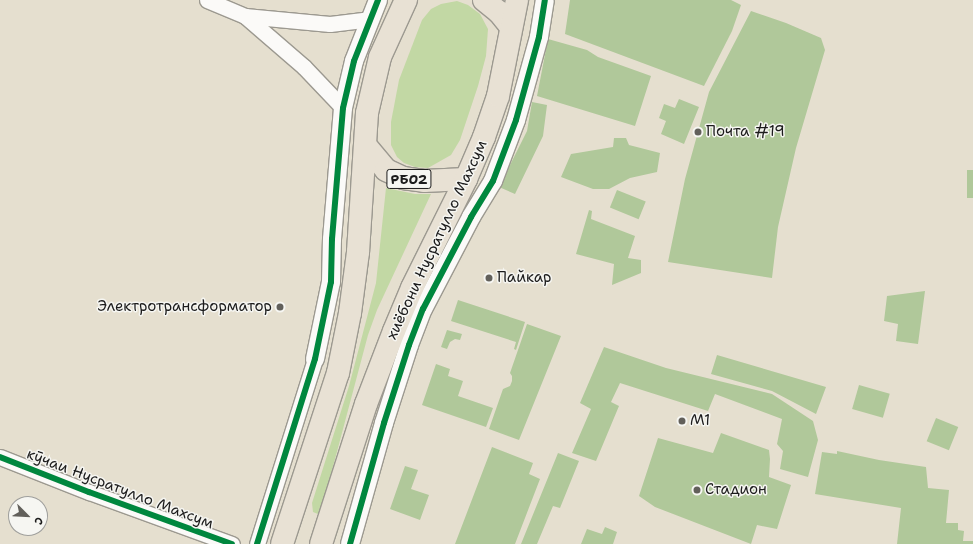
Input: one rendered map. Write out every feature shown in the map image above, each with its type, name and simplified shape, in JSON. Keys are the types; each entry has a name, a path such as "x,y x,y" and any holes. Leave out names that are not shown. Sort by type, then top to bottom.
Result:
{"highway":[{"name":"РБ02","path":"282,544 338,373 350,313 358,252 367,113 380,57 406,0"},
{"path":"484,0 500,12 511,27"},
{"name":"хиёбони Нусратулло Махсум","path":"321,544 366,404 394,331 412,288 466,179 484,137 498,96 516,0"},
{"name":"РБ02","path":"366,146 386,170 403,178 424,182 466,179"}],"street":[{"path":"207,0 244,16 304,67 343,108"},
{"path":"257,544 315,359 331,282 332,239 343,108 354,61 369,19 378,0"},
{"path":"350,544 384,423 412,338 438,277 470,217 494,181 516,120 539,37 545,0"},
{"path":"244,16 330,24 369,19"},
{"name":"кӯчаи Нусратулло Махсум","path":"0,457 89,492 232,544"}],"green space":[{"path":"570,0 731,0 741,5 732,31 704,86 565,34"},
{"path":"457,1 468,5 480,14 488,29 486,56 478,86 460,140 451,155 428,168 415,167 404,163 397,157 391,145 391,122 399,80 422,20 431,9 441,4"},
{"path":"751,11 786,23 821,38 825,50 796,148 778,227 772,278 668,262 685,179 709,92"},
{"path":"548,39 587,50 598,57 651,76 635,126 537,96"},
{"path":"679,99 699,107 684,144 661,134 666,121 659,118 664,104 675,108"},
{"path":"532,102 547,105 543,136 515,194 499,187 527,131"},
{"path":"614,138 626,138 629,145 660,153 657,172 630,178 609,189 593,189 561,177 571,154 613,147"},
{"path":"967,170 973,170 973,198 967,198"},
{"path":"386,188 415,194 431,194 377,310 368,335 322,508 318,514 313,512 312,503 349,386 376,283"},
{"path":"617,190 646,202 639,219 610,208"},
{"path":"589,210 592,211 591,219 635,236 628,258 641,260 641,273 612,285 614,264 576,254"},
{"path":"925,291 918,344 896,341 898,324 884,321 887,296"},
{"path":"458,300 525,322 516,350 514,349 516,342 451,321"},
{"path":"527,324 561,336 519,440 489,429 503,389 510,386 512,381 512,376 510,373"},
{"path":"447,330 462,334 460,340 455,339 450,342 447,349 441,347"},
{"path":"604,347 666,368 772,394 813,421 818,440 808,477 780,469 783,451 777,444 782,419 715,394 708,411 620,383 611,402 619,406 596,461 572,453 591,409 580,403"},
{"path":"717,355 826,387 816,414 772,391 711,374"},
{"path":"436,364 450,369 448,376 463,381 458,396 493,408 486,427 422,405"},
{"path":"859,385 890,394 883,418 852,409"},
{"path":"936,418 958,427 949,450 927,441"},
{"path":"721,433 769,450 769,477 791,485 777,529 757,525 751,544 655,507 639,496 658,438 713,453"},
{"path":"492,447 533,463 529,474 540,479 515,544 455,544"},
{"path":"837,451 879,460 926,467 928,488 949,490 946,523 958,523 958,530 964,531 963,541 973,541 973,544 897,544 901,508 815,494 822,452 837,454"},
{"path":"558,453 579,461 560,508 553,506 537,544 521,544"},
{"path":"405,466 418,470 411,489 429,495 420,520 390,509"},
{"path":"605,527 617,532 613,544 581,544 587,529 602,534"}],"cycle path":[{"path":"257,544 315,359 331,282 332,239 343,108 354,61 378,0"},
{"path":"350,544 384,423 409,345 423,309 471,217 493,181 516,120 539,37 545,0"},
{"path":"0,457 89,492 232,544"}],"place":[{"name":"Почта #19","path":"698,132"},
{"name":"Пайкар","path":"489,278"},
{"name":"Электротрансформатор","path":"280,307"},
{"name":"М1","path":"682,421"},
{"name":"Стадион","path":"697,490"}]}
